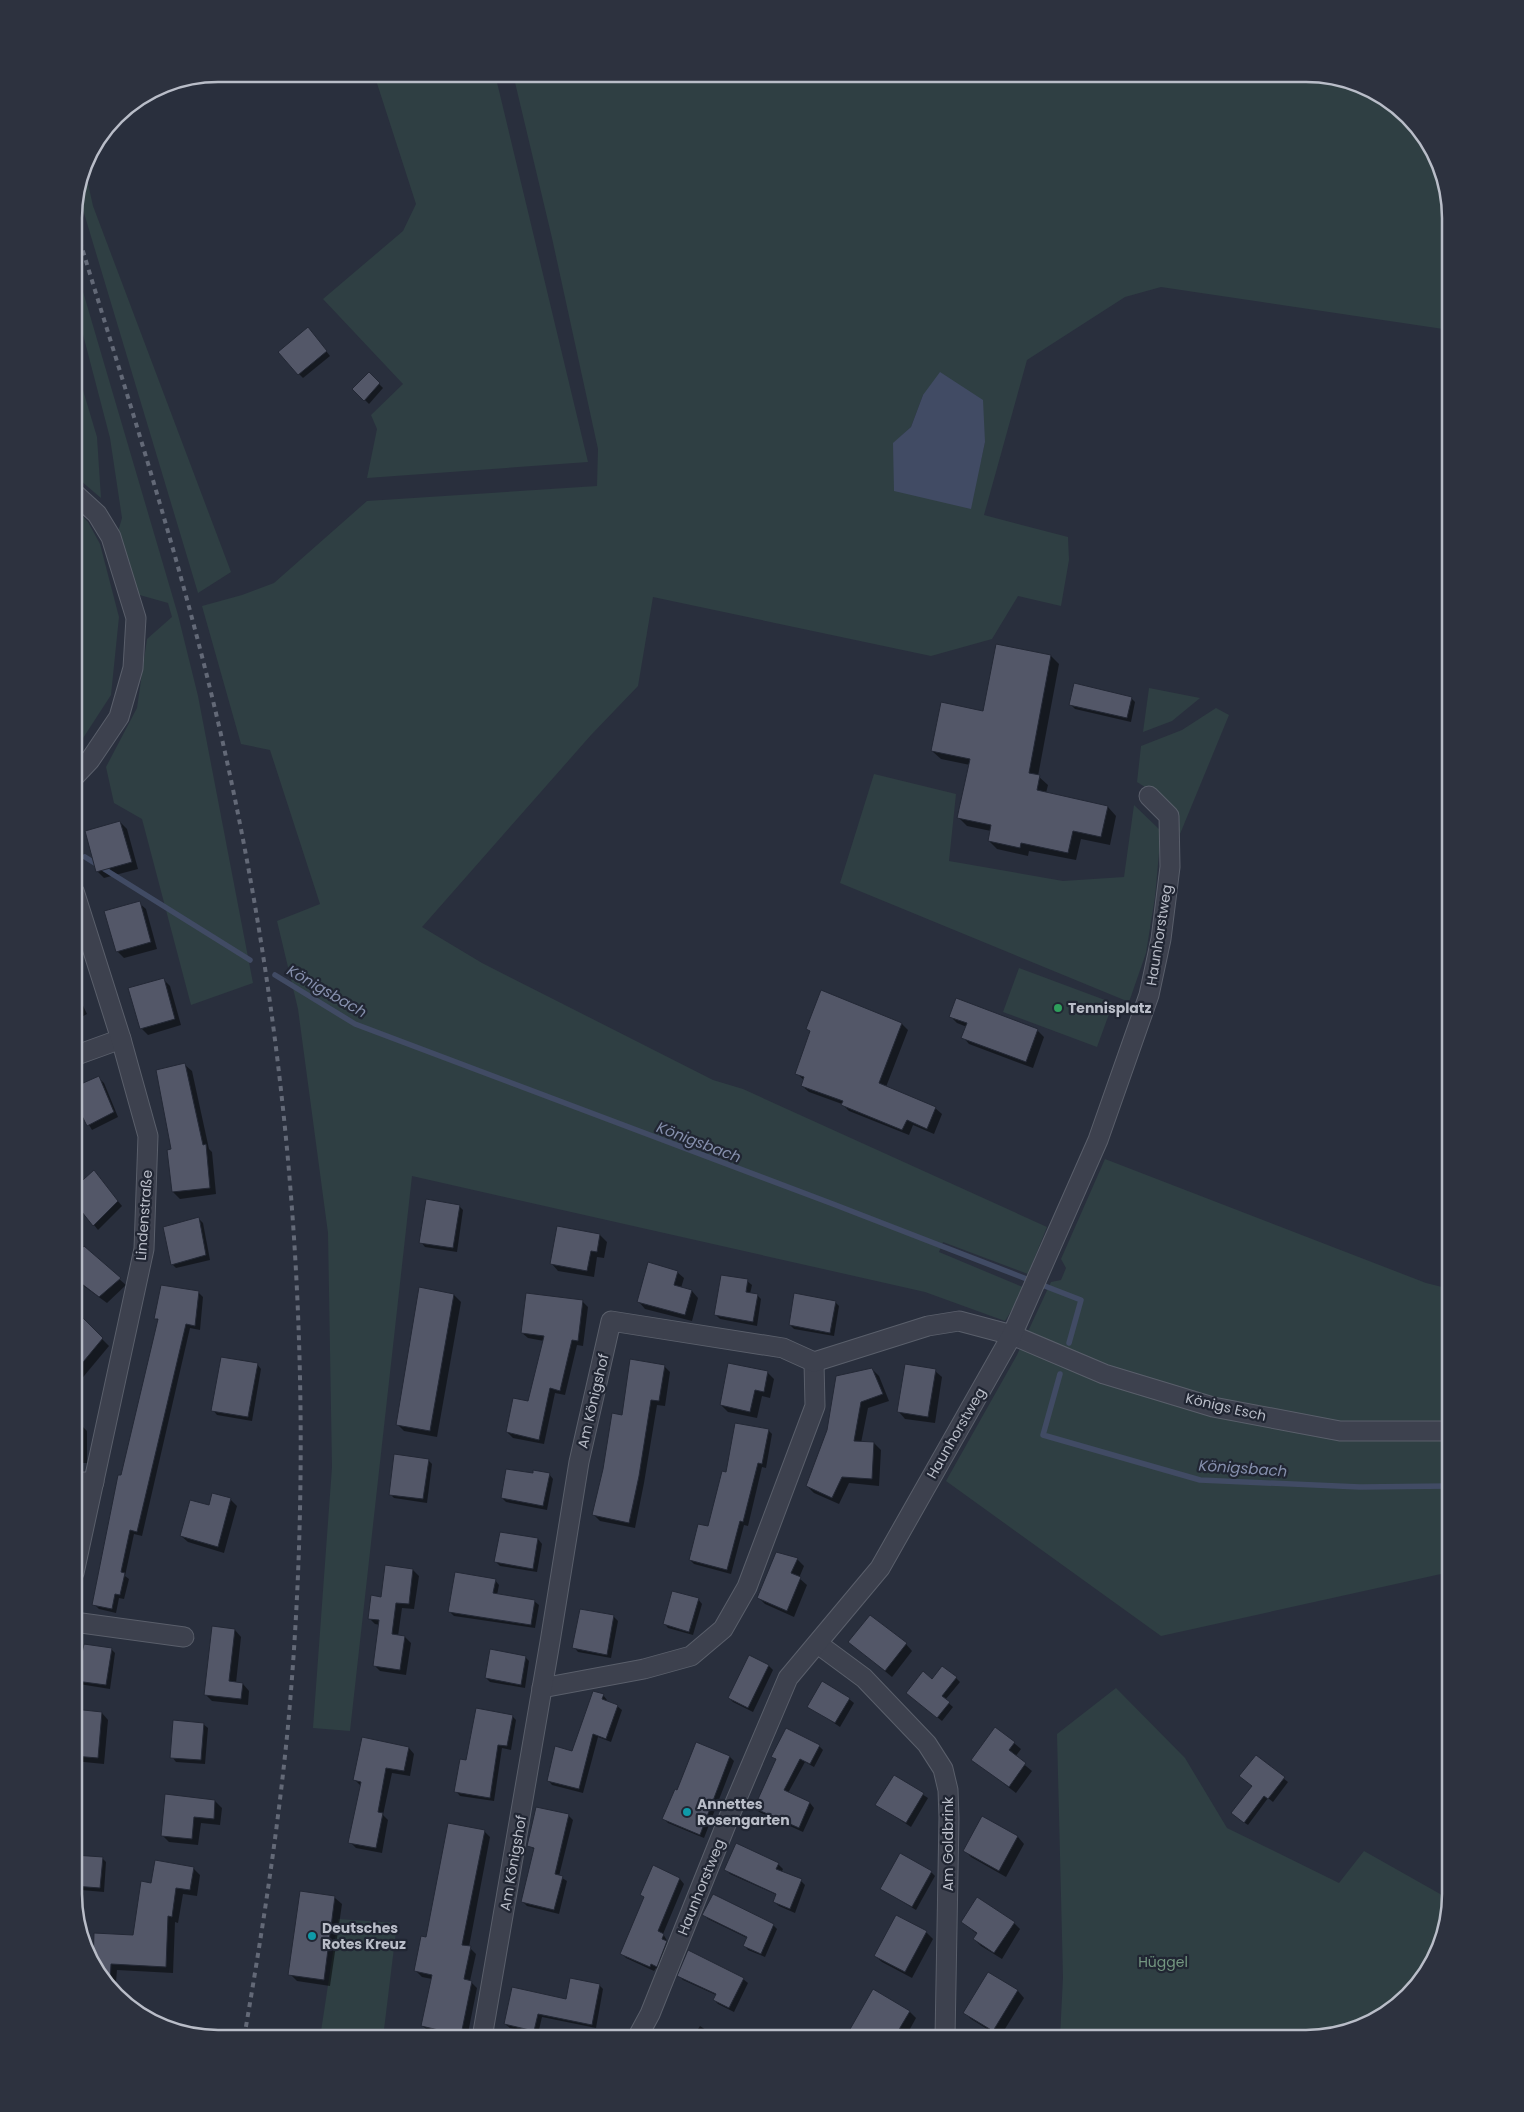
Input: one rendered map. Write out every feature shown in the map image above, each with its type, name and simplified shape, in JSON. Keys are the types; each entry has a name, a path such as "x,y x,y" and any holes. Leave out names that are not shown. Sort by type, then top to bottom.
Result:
{"street":[{"path":"83,501 97,514 112,538 136,618 133,668 119,717 83,767"},
{"name":"Haunhorstweg","path":"642,2029 650,2014 729,1817 788,1678 880,1568 1012,1335 1098,1140 1149,995 1161,939 1170,867 1170,816 1149,796"},
{"name":"Lindenstraße","path":"83,919 121,1039 148,1136 144,1249 83,1532"},
{"path":"83,1053 121,1039"},
{"name":"Am Königshof","path":"484,2029 579,1462 611,1321 783,1348 814,1362"},
{"path":"542,1688 644,1669 691,1656 724,1629 747,1587 815,1406 814,1362 928,1326 959,1321 1012,1335"},
{"name":"Königs Esch","path":"1012,1335 1104,1374 1213,1407 1340,1431 1442,1431"},
{"path":"83,1482 94,1482"},
{"path":"83,1623 184,1637"},
{"name":"Am Goldbrink","path":"818,1644 864,1678 927,1744 943,1768 948,1790 949,1818 945,2030"}],"green space":[{"path":"377,83 497,83 588,462 367,478 377,429 371,415 403,384 323,299 403,231 416,204"},
{"path":"515,83 1314,83 1332,85 1366,97 1402,122 1423,150 1437,183 1442,218 1442,329 1161,287 1125,297 1027,360 984,515 1068,537 1069,560 1061,606 1018,596 992,639 931,656 653,597 638,686 591,735 422,927 482,963 713,1080 743,1089 1047,1227 1028,1274 943,1242 939,1252 1025,1288 1005,1321 925,1292 412,1176 350,1731 313,1728 332,1467 328,1233 298,1009 277,921 320,904 270,750 241,744 202,606 242,595 274,583 367,501 597,486 598,449 552,238","holes":["923,395 985,442 981,460 893,444 911,427"]},
{"path":"88,182 93,206 231,572 198,593 83,210"},
{"path":"83,292 178,615 198,696 253,983 191,1005 142,819 114,803 106,767 137,708 147,639 172,617 168,603 136,594 117,535 122,518 110,438 83,334"},
{"path":"83,390 97,437 101,498 83,483"},
{"path":"83,517 88,522 100,544 119,617 111,695 83,738"},
{"path":"1149,688 1200,698 1172,721 1143,732"},
{"path":"1216,708 1229,715 1180,834 1169,802 1137,782 1141,746 1182,730"},
{"path":"874,774 956,794 949,861 1063,881 1124,877 1134,805 1161,831 1155,897 1146,953 1129,1002 840,883"},
{"name":"Tennisplatz","path":"1019,968 1113,1003 1097,1047 1003,1012"},
{"path":"1105,1159 1426,1283 1442,1287 1442,1574 1161,1636 946,1481 1017,1355 1051,1282 1061,1280 1066,1268 1061,1259"},
{"name":"Hüggel","path":"1116,1688 1185,1758 1227,1828 1339,1883 1364,1851 1442,1895 1437,1929 1423,1962 1402,1990 1388,2001 1374,2011 1341,2025 1306,2030 1060,2030 1063,1977 1057,1734"},
{"path":"338,1919 397,1923 384,2029 321,2029"}],"water":[{"path":"940,372 983,400 985,442 971,509 894,491 893,443 911,427 923,395"}],"building":[{"path":"308,327 327,351 298,375 278,352"},
{"path":"369,372 380,383 364,401 352,389"},
{"path":"996,644 1051,655 1029,773 1040,775 1037,790 1108,806 1101,837 1073,831 1068,853 1021,843 1020,848 988,841 991,825 957,818 970,759 931,751 941,702 983,711"},
{"path":"1074,683 1132,697 1127,718 1069,705"},
{"path":"120,821 132,862 96,872 85,831"},
{"path":"140,901 151,942 116,952 104,911"},
{"path":"164,978 175,1019 140,1029 128,988"},
{"path":"821,990 902,1023 879,1083 936,1107 927,1129 907,1120 902,1130 841,1105 843,1101 801,1086 804,1077 795,1074 810,1031 806,1029"},
{"path":"956,998 1038,1029 1026,1062 961,1038 967,1023 949,1017"},
{"path":"185,1063 203,1145 206,1144 210,1188 172,1192 167,1150 171,1149 156,1070"},
{"path":"99,1076 114,1112 87,1126 83,1118 83,1083"},
{"path":"94,1170 118,1201 93,1226 83,1213 83,1180"},
{"path":"426,1199 460,1205 453,1248 419,1243"},
{"path":"199,1217 206,1255 171,1265 163,1227"},
{"path":"557,1226 600,1234 597,1252 591,1251 587,1271 550,1264"},
{"path":"83,1247 121,1278 99,1297 83,1285"},
{"path":"648,1262 678,1271 674,1285 692,1290 685,1315 637,1302"},
{"path":"721,1275 748,1279 746,1292 758,1294 753,1322 714,1315"},
{"path":"161,1285 199,1291 195,1326 186,1324 137,1532 130,1530 121,1572 125,1573 120,1595 115,1594 112,1609 92,1605 118,1475 121,1475 158,1319 154,1319"},
{"path":"419,1287 454,1294 430,1431 396,1425"},
{"path":"526,1293 583,1300 578,1341 572,1340 560,1391 550,1388 539,1440 506,1432 513,1398 528,1401 544,1336 521,1333"},
{"path":"794,1293 836,1301 830,1333 789,1325"},
{"path":"83,1318 103,1338 83,1362"},
{"path":"221,1357 258,1363 248,1417 211,1411"},
{"path":"630,1359 665,1365 659,1401 651,1400 639,1476 629,1523 592,1515 603,1469 612,1413 622,1415"},
{"path":"728,1363 768,1371 764,1392 755,1390 750,1412 720,1405"},
{"path":"905,1364 936,1369 928,1417 897,1412"},
{"path":"872,1368 883,1394 861,1402 854,1441 874,1442 872,1479 842,1477 832,1498 806,1486 827,1430 836,1376"},
{"path":"735,1423 769,1429 762,1464 758,1463 743,1522 740,1521 727,1570 689,1560 698,1524 708,1526 722,1471 726,1472"},
{"path":"394,1454 429,1459 423,1499 389,1495"},
{"path":"506,1469 533,1473 533,1470 550,1473 543,1506 501,1498"},
{"path":"212,1493 231,1498 218,1547 180,1536 190,1500 209,1505"},
{"path":"500,1532 538,1538 533,1569 494,1562"},
{"path":"776,1552 798,1558 791,1573 801,1577 787,1611 757,1598"},
{"path":"385,1565 413,1569 409,1604 396,1603 392,1634 405,1636 400,1670 373,1666 379,1620 368,1619 371,1595 381,1597"},
{"path":"455,1572 496,1579 493,1593 535,1600 531,1625 448,1612"},
{"path":"672,1591 699,1598 689,1632 663,1624"},
{"path":"580,1609 614,1615 607,1655 572,1648"},
{"path":"870,1615 907,1643 885,1671 848,1642"},
{"path":"212,1626 235,1629 229,1681 243,1683 241,1699 204,1695"},
{"path":"84,1644 112,1648 106,1685 83,1682"},
{"path":"490,1649 526,1656 521,1685 485,1678"},
{"path":"749,1655 769,1665 748,1708 728,1698"},
{"path":"942,1666 957,1677 942,1696 950,1702 937,1718 906,1693 923,1671 932,1679"},
{"path":"822,1681 850,1698 835,1723 807,1707"},
{"path":"593,1691 604,1694 602,1699 618,1705 606,1739 593,1734 579,1789 547,1781 555,1746 572,1751"},
{"path":"476,1708 513,1715 507,1746 498,1745 490,1798 454,1792 460,1759 466,1760"},
{"path":"83,1710 102,1712 98,1758 83,1757"},
{"path":"173,1720 204,1723 201,1760 170,1758"},
{"path":"995,1727 1015,1742 1009,1750 1026,1763 1009,1787 971,1760"},
{"path":"786,1728 820,1745 810,1764 800,1759 784,1790 810,1802 799,1828 754,1808 776,1759 771,1757"},
{"path":"362,1737 409,1747 404,1771 386,1768 378,1812 383,1813 376,1848 348,1843 361,1782 353,1780"},
{"path":"696,1742 730,1756 700,1835 662,1819 675,1789 677,1790"},
{"path":"1256,1755 1285,1777 1268,1799 1264,1796 1244,1823 1231,1813 1252,1786 1239,1776"},
{"path":"894,1775 924,1793 906,1823 875,1805"},
{"path":"165,1794 215,1800 214,1819 194,1817 192,1839 161,1836"},
{"path":"536,1807 569,1814 555,1874 563,1876 554,1910 521,1902 534,1848 527,1846"},
{"path":"982,1816 1018,1836 999,1871 963,1851"},
{"path":"448,1823 485,1830 462,1945 471,1946 464,1979 472,1981 462,2029 435,2029 421,2026 432,1975 414,1971 421,1936 426,1937"},
{"path":"736,1843 779,1863 776,1869 802,1879 790,1909 773,1902 776,1894 724,1870"},
{"path":"900,1853 932,1871 912,1907 880,1889"},
{"path":"83,1856 103,1857 100,1888 83,1887"},
{"path":"155,1860 194,1867 190,1890 176,1888 172,1917 168,1916 166,1967 111,1964 110,1975 94,1947 94,1933 133,1935 141,1881 151,1883"},
{"path":"653,1865 680,1878 658,1931 664,1934 662,1939 667,1941 657,1967 651,1964 650,1967 620,1954 644,1897 640,1895"},
{"name":"Deutsches Rotes Kreuz","path":"300,1891 335,1896 324,1980 288,1975"},
{"path":"713,1894 774,1924 761,1954 743,1946 747,1937 702,1915"},
{"path":"977,1897 1015,1922 994,1953 973,1939 977,1933 961,1922"},
{"path":"896,1915 927,1931 905,1972 874,1956"},
{"path":"688,1950 744,1978 729,2008 713,2000 716,1994 677,1976"},
{"path":"988,1972 1018,1990 994,2030 963,2013"},
{"path":"570,1978 600,1984 592,2025 538,2014 534,2029 504,2024 512,1987 566,1999"},
{"path":"873,1989 910,2011 899,2030 850,2030"}],"waterway":[{"name":"Königsbach","path":"85,857 250,960"},
{"name":"Königsbach","path":"275,975 355,1024 833,1204 1081,1300 1069,1343"},
{"name":"Königsbach","path":"1060,1374 1043,1435 1200,1480 1360,1487 1442,1486"}],"railway":[{"path":"83,251 157,492 195,629 228,766 251,884 270,1003 285,1123 300,1364 297,1606 288,1726 279,1804 245,2029"}],"place":[{"name":"Tennisplatz","path":"1058,1008"},
{"name":"Annettes Rosengarten","path":"687,1812"},
{"name":"Deutsches Rotes Kreuz","path":"312,1936"}]}
